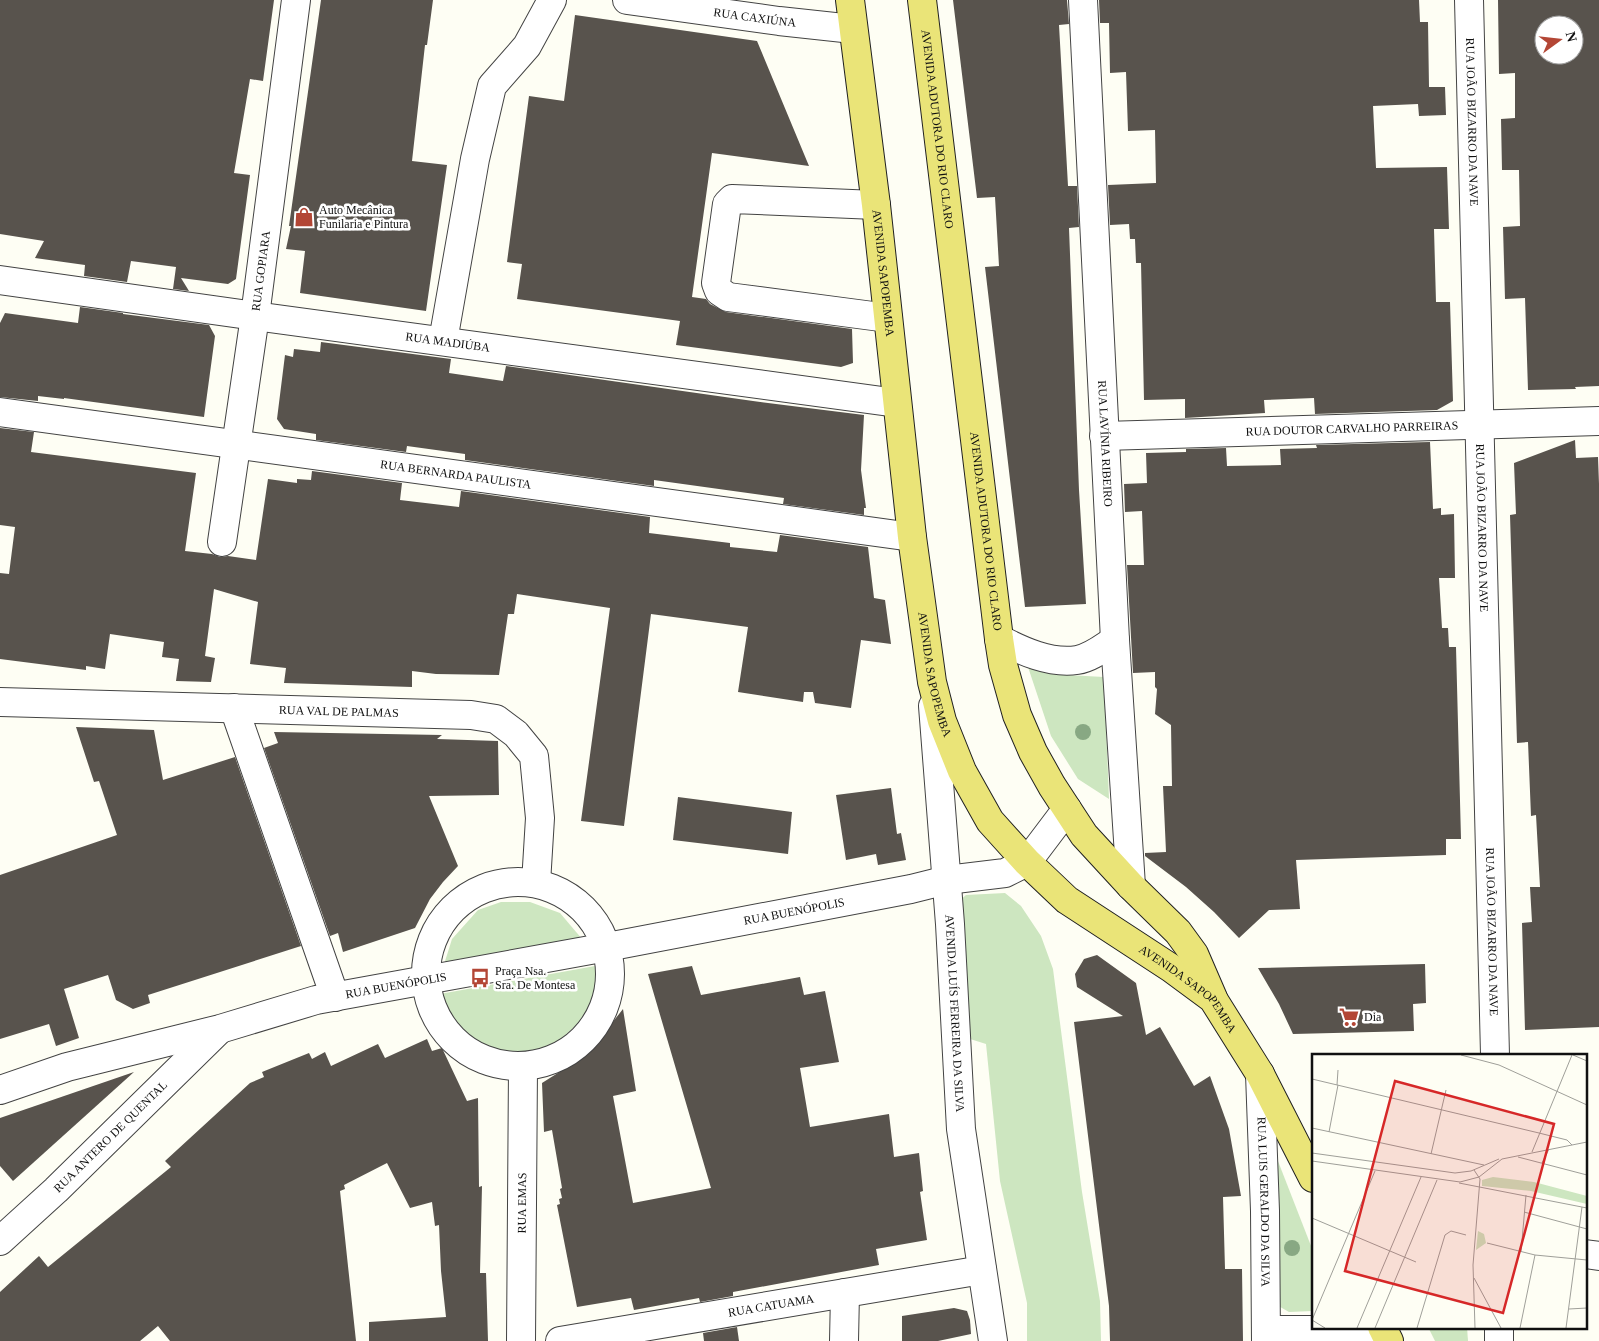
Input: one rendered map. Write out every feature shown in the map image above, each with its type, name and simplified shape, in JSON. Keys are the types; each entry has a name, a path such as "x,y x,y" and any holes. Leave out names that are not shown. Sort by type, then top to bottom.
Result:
{"main road":[{"path":"850,0 853,28"},
{"name":"AVENIDA ADUTORA DO RIO CLARO","path":"922,0 999,639 1005,673 1017,715 1033,752 1084,835 1131,886 1178,932 1194,954 1213,999"},
{"name":"AVENIDA SAPOPEMBA","path":"853,28 876,205 912,537 932,682 942,721 962,771 990,820 1027,862 1067,900 1171,968 1213,999 1260,1074 1312,1176"},
{"path":"1382,1328 1388,1341"}],"street":[{"name":"RUA GOPIARA","path":"222,542 255,316 296,0"},
{"path":"443,341 475,159 492,86 527,46 552,0"},
{"name":"RUA CAXIÚNA","path":"626,0 779,21 853,28"},
{"name":"RUA LAVÍNIA RIBEIRO","path":"1083,0 1115,640 1131,886"},
{"name":"RUA JOÃO BIZARRO DA NAVE","path":"1469,0 1495,1054"},
{"path":"876,205 732,199 727,204 716,283 719,291 728,297 888,318"},
{"name":"RUA MADIÚBA","path":"0,280 897,403"},
{"name":"RUA BERNARDA PAULISTA","path":"0,412 912,537"},
{"name":"RUA DOUTOR CARVALHO PARREIRAS","path":"1104,436 1599,421"},
{"path":"999,639 1034,655 1054,659 1078,660 1095,653 1115,640"},
{"name":"AVENIDA LUÍS FERREIRA DA SILVA","path":"932,682 947,880 961,1129 993,1341"},
{"name":"RUA VAL DE PALMAS","path":"0,702 472,715 496,719 516,734 534,756 540,818 536,883"},
{"path":"234,708 335,997"},
{"path":"1027,862 1067,809"},
{"name":"RUA BUENÓPOLIS","path":"0,1090 67,1067 220,1029 316,1000 911,889 947,880 970,862 986,857 999,857 1027,862"},
{"path":"512,882 536,883 555,889 572,899 587,912 599,929 607,947 611,975 606,1002 594,1028 574,1048 550,1061 523,1067 494,1063 468,1052 447,1032 432,1008 426,980 428,956 436,933 449,913 467,897 488,886 512,882"},
{"name":"RUA ANTERO DE QUENTAL","path":"0,1241 56,1190 220,1029"},
{"name":"RUA EMAS","path":"521,1341 523,1067"},
{"name":"RUA LUIS GERALDO DA SILVA","path":"1260,1074 1265,1211 1266,1335 1348,1330 1374,1341"},
{"path":"1586,1254 1599,1256"},
{"name":"RUA CATUAMA","path":"560,1341 982,1270"},
{"path":"844,1293 844,1341"},
{"path":"1498,1341 1499,1328"}],"green space":[{"path":"1028,667 1067,675 1104,677 1109,799 1078,779 1051,736"},
{"path":"1005,893 1021,906 1041,936 1053,969 1082,1192 1100,1301 1101,1341 1027,1341 1027,1303 1000,1181 986,1044 967,1038 956,904 966,895"},
{"path":"501,902 530,902 560,913 588,946 441,974 452,939 478,910"},
{"path":"595,966 596,995 583,1019 553,1046 518,1055 481,1048 454,1025 440,994"},
{"path":"1276,1156 1312,1248 1312,1311 1289,1312 1275,1304"},
{"path":"1428,1328 1467,1328 1468,1341 1435,1341"}],"building":[{"path":"0,0 274,0 263,81 250,79 234,173 250,175 236,279 228,284 181,278 189,291 173,289 176,267 131,261 127,282 84,276 85,265 35,258 44,241 0,234"},
{"path":"321,0 433,0 427,45 425,45 412,161 447,165 426,311 300,293 305,251 286,249 291,226 289,226"},
{"path":"953,0 1067,0 1069,24 1059,25 1068,186 1077,186 1079,227 1069,228 1079,490 1086,604 1025,607 985,267 999,266 995,197 977,198"},
{"path":"1099,0 1419,0 1420,22 1428,22 1429,87 1445,87 1446,115 1419,116 1418,104 1373,106 1376,168 1447,167 1449,229 1434,229 1436,302 1450,302 1453,401 1437,410 1315,414 1314,398 1264,400 1265,413 1185,418 1185,399 1144,400 1141,263 1136,263 1135,239 1130,239 1129,224 1110,225 1108,185 1156,183 1155,130 1128,131 1126,72 1110,73 1109,23 1100,23"},
{"path":"1498,0 1599,0 1599,386 1575,387 1576,389 1528,390 1525,298 1505,299 1503,227 1520,226 1519,170 1502,170 1501,119 1515,118 1515,73 1499,74"},
{"path":"575,15 757,41 809,166 712,153 692,297 706,299 710,304 726,312 852,329 853,363 841,367 676,345 680,321 517,299 522,264 507,262 529,96 564,101"},
{"path":"80,307 209,325 215,336 204,417 64,398 38,396 38,401 0,397 0,323 5,313 78,323"},
{"path":"321,342 451,359 449,373 503,381 506,366 864,415 861,470 866,508 864,508 864,515 783,504 784,498 654,480 654,486 465,460 465,454 407,446 406,452 316,440 316,434 284,429 277,419 285,355 293,357 294,349 320,352"},
{"path":"0,428 34,432 31,452 196,473 185,551 212,554 220,557 228,556 256,560 268,479 297,483 297,479 311,480 312,471 402,483 400,500 459,507 461,491 650,517 649,533 730,543 730,547 777,552 780,535 868,547 874,598 885,600 891,644 861,640 851,708 815,703 813,692 804,692 803,702 738,692 748,627 651,614 624,826 581,821 610,608 517,594 514,614 508,614 499,675 436,674 412,671 412,687 284,683 286,668 250,664 258,602 214,589 205,656 215,658 211,682 176,681 179,659 162,657 164,642 110,634 105,669 86,666 86,670 0,659 0,573 9,574 15,527 0,525"},
{"path":"1575,440 1576,458 1598,457 1599,1027 1525,1030 1522,923 1532,922 1530,887 1540,887 1536,815 1531,816 1528,742 1517,743 1510,515 1516,514 1514,463"},
{"path":"1430,442 1433,509 1441,508 1441,515 1454,514 1455,578 1439,578 1442,628 1448,628 1449,647 1456,647 1461,839 1446,839 1446,855 1296,860 1300,909 1269,910 1239,938 1186,887 1145,856 1145,853 1166,852 1163,786 1172,786 1171,725 1155,714 1157,689 1155,687 1155,672 1133,673 1127,565 1144,565 1142,511 1125,512 1124,484 1147,483 1146,453 1226,448 1227,466 1281,465 1280,449 1317,448 1316,445"},
{"path":"76,727 154,730 163,780 235,757 301,946 148,995 150,1003 133,1009 116,1000 108,975 64,989 79,1038 56,1046 49,1024 0,1039 0,875 117,835 99,781 94,782"},
{"path":"274,732 442,735 437,739 498,741 499,795 429,796 458,866 430,899 415,928 343,952 338,933 330,936 264,748 278,743"},
{"path":"891,788 897,834 901,833 906,860 878,865 876,854 846,860 836,795"},
{"path":"678,797 792,812 788,854 673,840"},
{"path":"1097,955 1136,983 1146,1035 1160,1027 1194,1086 1210,1076 1229,1129 1241,1196 1223,1197 1225,1269 1242,1269 1243,1341 1110,1341 1109,1306 1074,1022 1123,1016 1077,987 1075,974 1084,959"},
{"name":"Dia","path":"1425,964 1426,1003 1413,1004 1414,1031 1293,1034 1279,1004 1258,968"},
{"path":"692,966 701,995 800,977 804,995 825,991 839,1062 800,1068 810,1127 889,1114 894,1157 919,1153 923,1191 920,1192 927,1240 876,1249 879,1265 733,1292 733,1296 700,1302 699,1298 634,1310 631,1298 577,1307 557,1205 560,1204 559,1199 562,1198 560,1189 562,1188 552,1130 544,1132 542,1083 561,1071 604,1033 623,1009 636,1091 613,1096 633,1203 711,1188 648,974"},
{"path":"427,1039 432,1051 442,1048 467,1101 478,1098 479,1187 482,1186 480,1273 486,1273 488,1341 369,1341 369,1322 446,1317 439,1225 435,1226 432,1202 410,1208 387,1163 344,1185 345,1189 340,1191 356,1341 170,1341 158,1326 140,1341 0,1341 0,1292 39,1256 48,1267 171,1167 165,1161 250,1083 264,1077 262,1072 309,1053 312,1059 325,1052 331,1066 378,1044 385,1058"},
{"path":"134,1072 13,1181 0,1166 0,1118"},
{"path":"954,1308 967,1311 971,1334 938,1341 902,1341 902,1316"},
{"path":"737,1327 739,1341 704,1341 703,1333"}],"place":[{"name":"Auto Mecânica Funilaria e Pintura","path":"304,217"},
{"name":"Praça Nsa. Sra. De Montesa","path":"480,978"},
{"name":"Dia","path":"1349,1017"}]}
